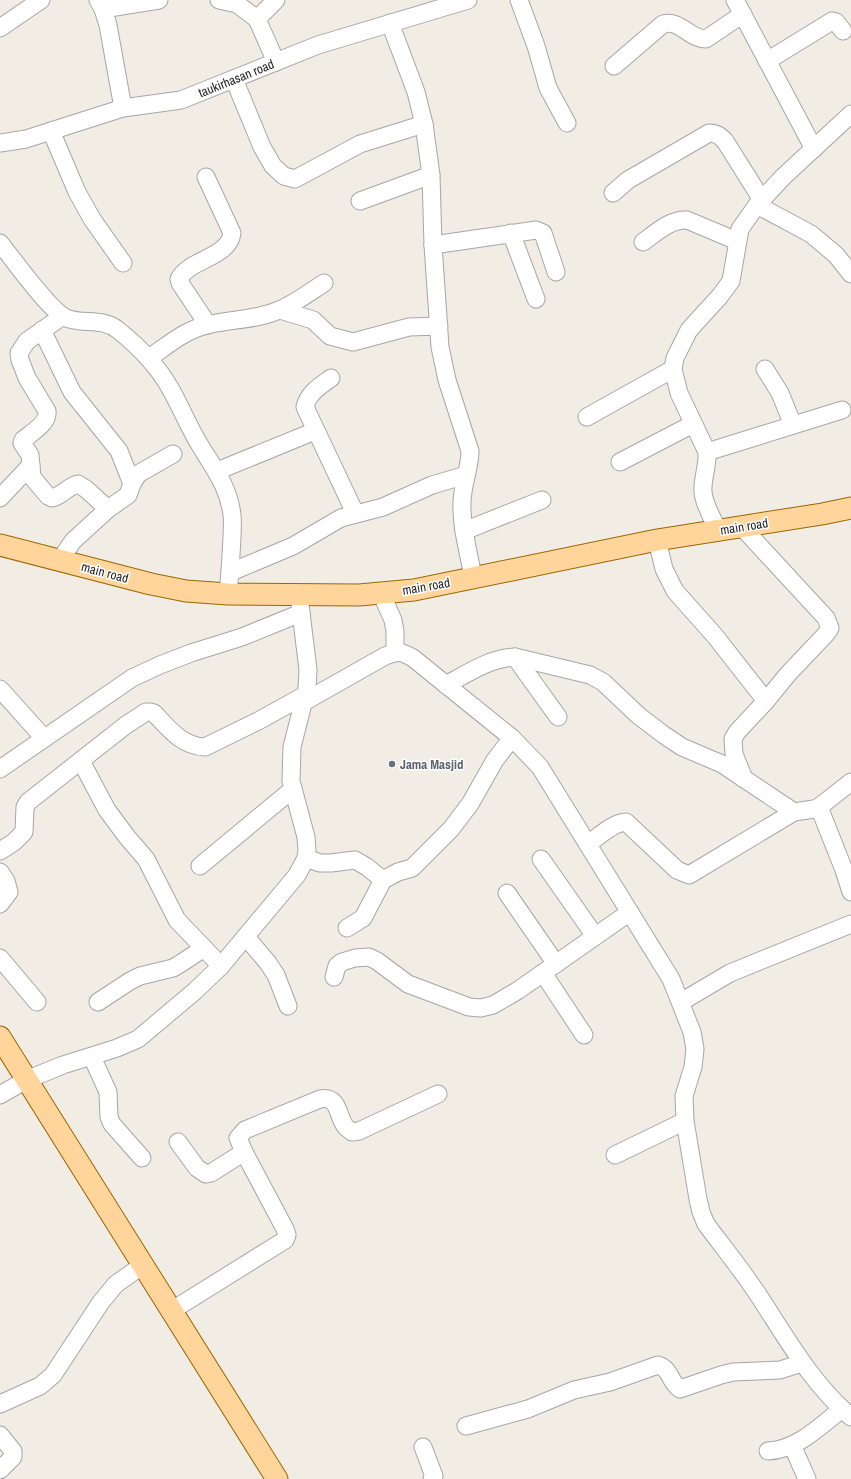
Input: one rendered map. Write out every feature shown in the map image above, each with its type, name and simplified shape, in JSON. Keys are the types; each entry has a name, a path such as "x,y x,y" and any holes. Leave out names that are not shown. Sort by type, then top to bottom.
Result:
{"main road":[{"name":"main road","path":"0,544 151,584 186,591 228,594 300,604 359,595 414,590 657,540 822,514 851,508"},
{"path":"0,1037 276,1479"}],"street":[{"path":"0,28 41,0"},
{"path":"123,108 108,25 100,4 159,0"},
{"path":"219,0 237,4 257,18 276,62"},
{"path":"257,18 276,0"},
{"name":"taukirhasan road","path":"0,143 26,139 123,108 181,100 318,45 468,0"},
{"path":"519,0 536,46 548,88 567,123"},
{"path":"614,66 663,24 668,22 675,24 699,39 706,39 739,7 814,149"},
{"path":"767,60 832,21 836,22 843,31"},
{"path":"390,24 416,92 424,124 431,175 433,245 440,348 447,380 470,451 470,460 462,503 464,531 474,577"},
{"path":"234,79 262,147 274,166 284,176 295,179 360,144 424,124"},
{"path":"718,530 704,498 703,491 708,460 707,452 679,393 673,369 675,358 689,330 720,296 731,281 740,229 759,203 783,177 851,114"},
{"path":"51,131 76,192 92,219 123,263"},
{"path":"613,193 628,180 709,133 714,133 719,135 724,141 759,203 811,234 836,255 851,274"},
{"path":"360,201 431,175"},
{"path":"206,178 232,233 231,238 222,249 184,272 179,279 208,325"},
{"path":"643,242 672,222 680,220 687,220 737,241"},
{"path":"433,245 536,230 543,233 556,272"},
{"path":"511,233 536,299"},
{"path":"0,243 49,304 63,316 74,321 97,321 108,324 117,329 149,358 170,387 200,446 217,471 227,493 232,516 231,572 228,594"},
{"path":"149,358 181,336 195,329 280,310 324,283"},
{"path":"280,310 313,320 330,336 353,342 409,327 439,326"},
{"path":"63,316 27,341 19,353 27,378 48,414 45,421 23,440 22,443 30,455 32,476 48,496 52,498 78,484 86,489 108,509"},
{"path":"42,330 72,392 119,451 132,484"},
{"path":"586,417 673,369"},
{"path":"765,369 780,393 793,425"},
{"path":"330,378 311,394 306,400 305,407 355,513"},
{"path":"707,452 842,410"},
{"path":"620,462 693,424"},
{"path":"217,471 315,431"},
{"path":"60,560 73,541 108,509 128,495 138,474 173,454"},
{"path":"0,498 31,465"},
{"path":"231,572 293,546 341,518 355,513 383,507 432,485 466,475"},
{"path":"464,531 542,500"},
{"path":"741,526 826,618 830,628 737,732 733,739 734,754 744,779"},
{"path":"657,540 664,569 675,590 715,636 766,701"},
{"path":"382,593 393,620 395,631 395,652"},
{"path":"0,769 132,678 191,653 242,637 300,604 308,670 307,688 292,747 291,782 306,837 307,850 306,858 297,875 221,966 195,991 138,1039 118,1048 63,1065 26,1080 0,1095"},
{"path":"0,851 14,842 24,832 25,807 28,802 126,725 146,712 154,713 178,738 195,746 205,747 303,699 385,656 395,652 402,652 413,658 512,738 540,767 671,979 692,1032 695,1049 693,1068 684,1096 685,1121 701,1212 706,1224 756,1292 802,1363 818,1384 846,1413 792,1446 778,1451 768,1451"},
{"path":"446,685 491,661 504,658 515,658 590,675 603,682 639,716 664,735 682,747 722,764 794,812"},
{"path":"515,658 558,717"},
{"path":"0,689 44,738"},
{"path":"347,928 363,918 384,880 398,872 412,868 451,829 470,804 495,760 512,738"},
{"path":"81,761 107,810 146,859 178,920 221,966"},
{"path":"588,844 615,825 621,822 626,822 677,870 689,875 794,812 819,807 851,782"},
{"path":"200,866 292,789"},
{"path":"819,807 850,888"},
{"path":"306,858 320,863 355,860 384,880"},
{"path":"542,859 595,936"},
{"path":"0,872 6,881 9,892 0,904"},
{"path":"507,893 550,968 584,1036"},
{"path":"334,977 337,966 342,962 355,958 369,957 377,961 408,984 469,1007 481,1008 493,1005 518,991 630,912"},
{"path":"681,1002 730,973 851,924"},
{"path":"246,937 276,975 288,1006"},
{"path":"98,1002 130,981 140,976 173,968 204,948"},
{"path":"0,958 37,1002"},
{"path":"92,1057 108,1092 109,1117 112,1124 142,1158"},
{"path":"171,1311 285,1240 287,1235 285,1229 238,1138 245,1130 320,1099 326,1098 334,1102 345,1127 352,1132 359,1131 438,1094"},
{"path":"615,1155 685,1121"},
{"path":"178,1142 197,1168 206,1174 211,1173 244,1152"},
{"path":"0,1404 40,1386 53,1375 101,1302 116,1284 143,1265"},
{"path":"466,1426 528,1409 574,1390 610,1382 658,1365 665,1368 676,1386 680,1389 733,1372 780,1370 802,1363"},
{"path":"0,1435 13,1451 12,1457 0,1470"},
{"path":"792,1446 808,1479"},
{"path":"423,1447 434,1476 432,1479"}],"place":[{"name":"Jama Masjid","path":"392,764"}]}
